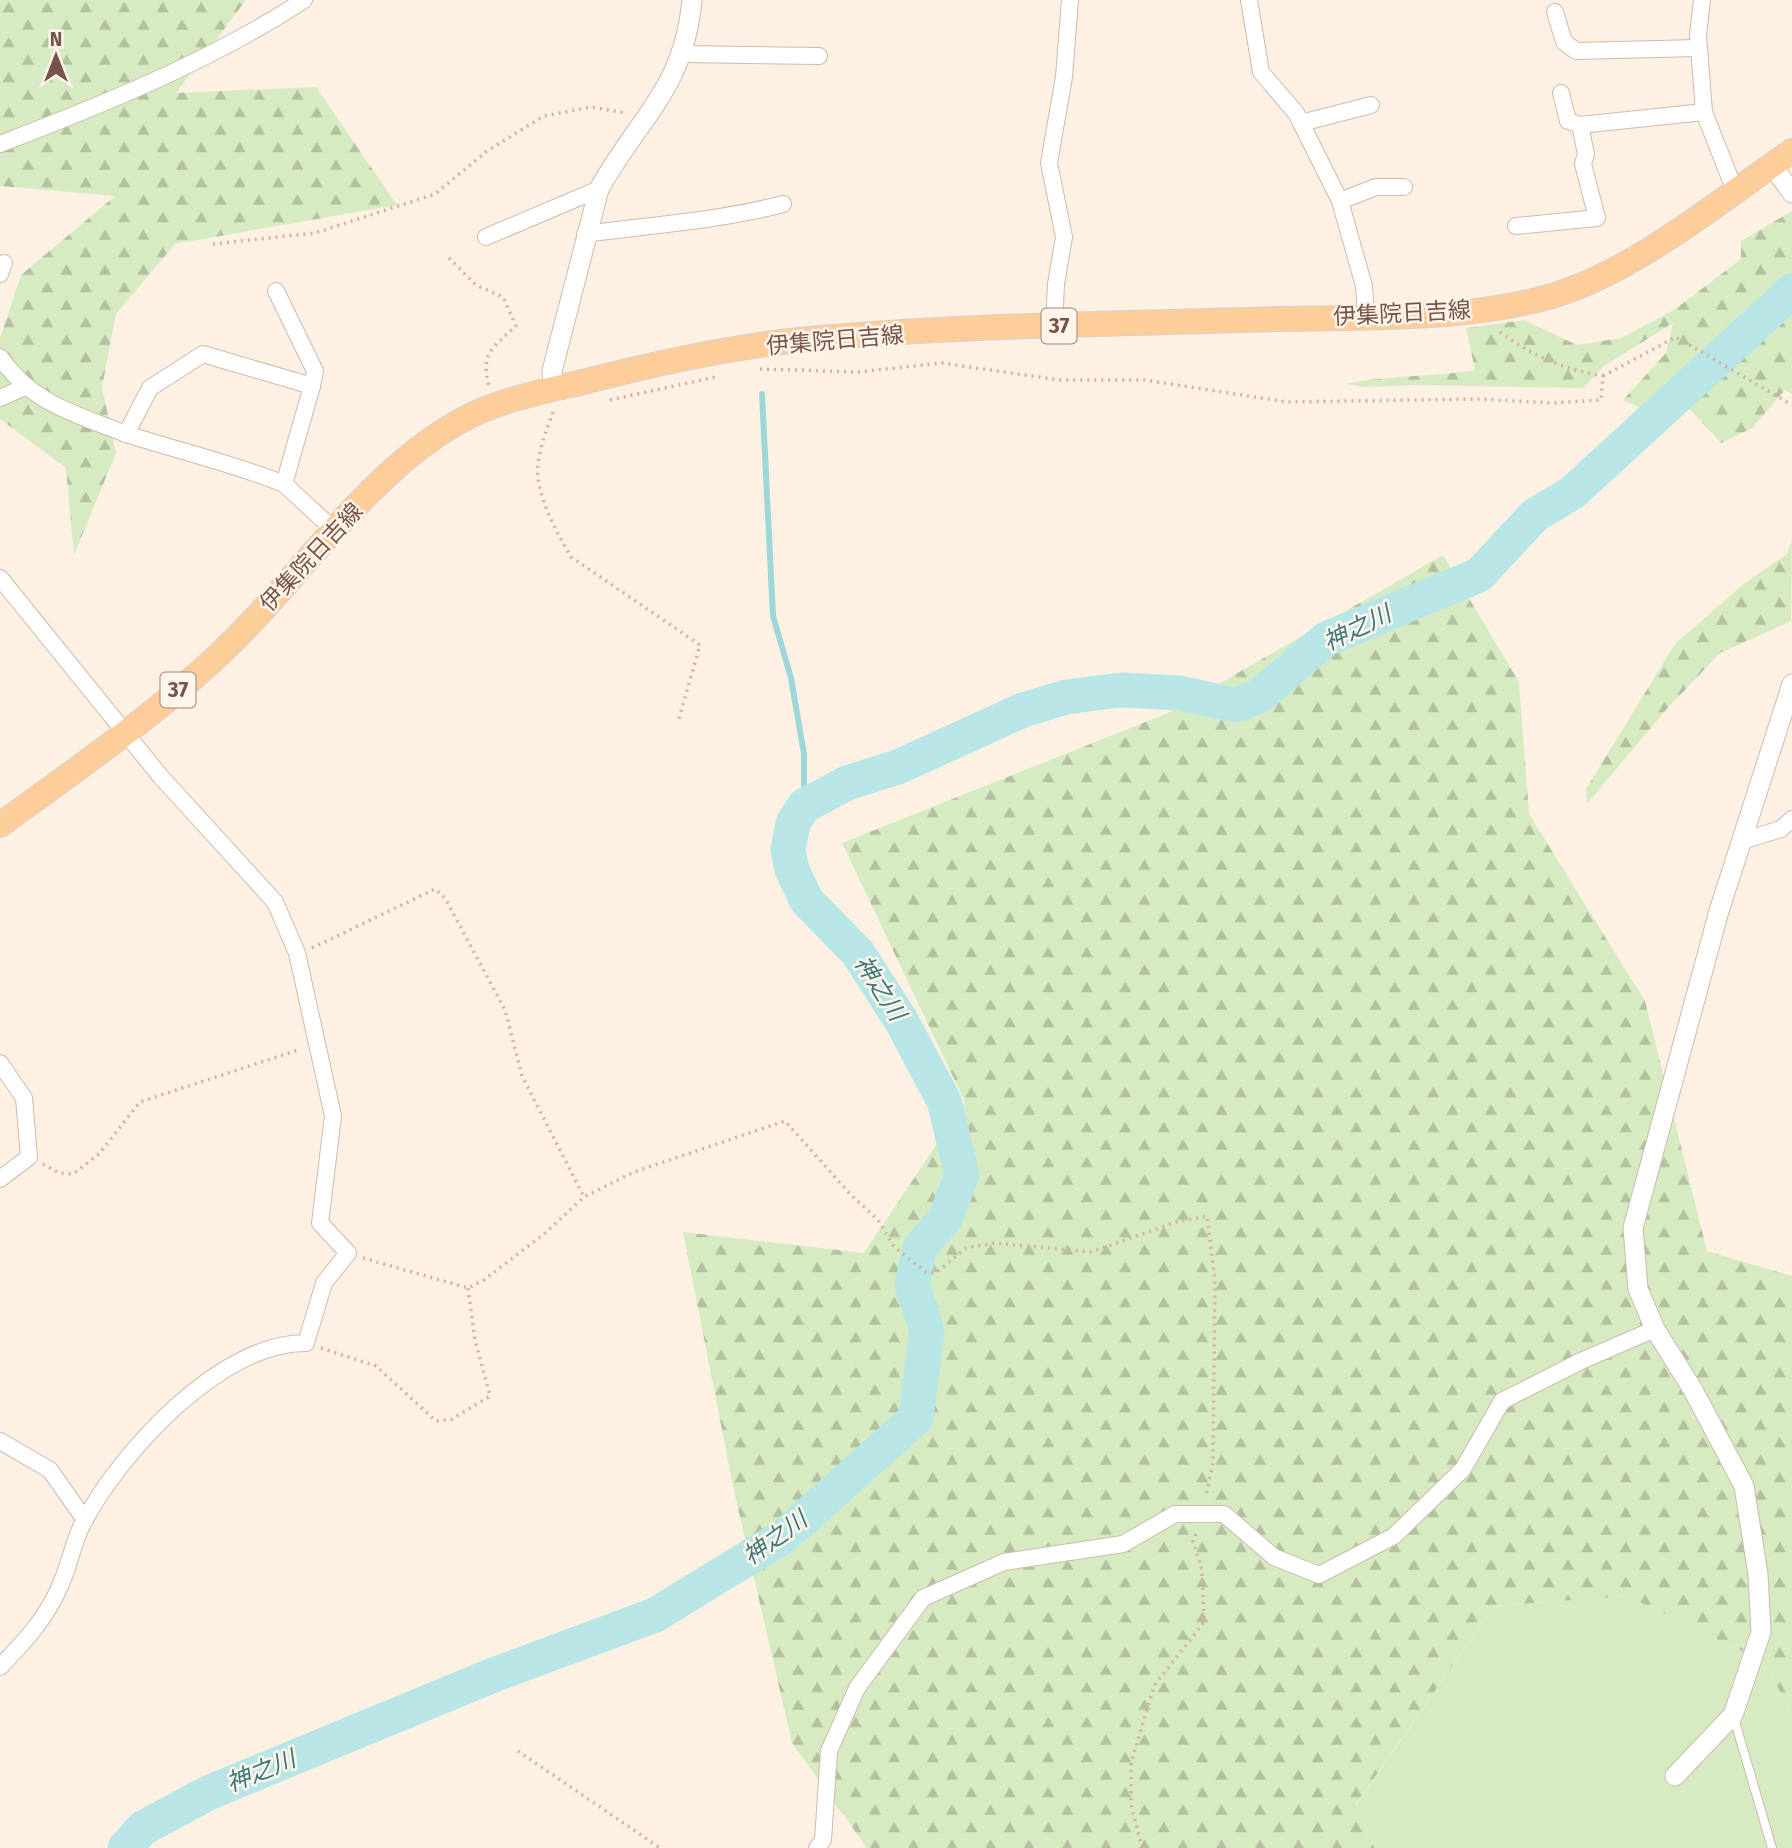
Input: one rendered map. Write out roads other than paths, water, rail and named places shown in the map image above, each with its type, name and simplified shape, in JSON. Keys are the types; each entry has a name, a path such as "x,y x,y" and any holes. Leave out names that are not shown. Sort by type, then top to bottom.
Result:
{"main road":[{"name":"伊集院日吉線","path":"0,825 127,734 242,632 334,530 421,447 463,420 494,406 554,389 701,356 796,340 1054,326 1366,316 1479,310 1521,304 1579,287 1636,258 1782,158"}],"street":[{"path":"0,144 122,94 263,27 304,0"},
{"path":"554,389 552,371 585,234 599,189 614,162 669,86 682,54 692,0"},
{"path":"1054,326 1056,284 1064,237 1049,163 1064,77 1070,0"},
{"path":"1249,0 1261,72 1301,122 1340,201 1364,286 1366,316"},
{"path":"1702,0 1699,48 1704,112 1734,191"},
{"path":"1555,12 1564,42 1576,51 1699,48"},
{"path":"682,54 818,56"},
{"path":"1562,93 1568,121 1580,125 1704,112"},
{"path":"1301,122 1371,105"},
{"path":"1516,226 1597,218 1583,164 1586,153 1580,125"},
{"path":"1782,158 1792,193"},
{"path":"1340,201 1376,187 1404,187"},
{"path":"486,237 599,189"},
{"path":"585,234 701,218 731,218 783,204"},
{"path":"276,291 315,371 284,484"},
{"path":"126,434 150,388 203,354 312,386"},
{"path":"0,357 15,380 40,398 126,434 194,456 234,463 284,484 334,530"},
{"path":"0,398 25,387"},
{"path":"0,578 161,778 275,902 297,955 333,1116 320,1223 348,1253 324,1283 306,1343 283,1343 222,1371 158,1425 127,1458 85,1520 61,1585 42,1623 0,1667"},
{"path":"1675,1776 1733,1715 1761,1632 1758,1574 1744,1486 1693,1390 1655,1328 1638,1289 1633,1227 1719,911 1792,684"},
{"path":"1742,841 1781,829 1792,819"},
{"path":"0,1063 24,1098 29,1157 0,1178"},
{"path":"817,1848 823,1840 829,1751 858,1688 923,1598 1004,1562 1123,1544 1175,1514 1224,1514 1274,1556 1319,1575 1394,1536 1463,1469 1502,1401 1581,1360 1655,1328"},
{"path":"0,1441 50,1470 85,1520"}],"lane":[{"path":"1733,1715 1772,1848"}],"waterway":[{"name":"神之川","path":"125,1848 143,1828 208,1793 491,1676 655,1615 784,1536 916,1418 927,1330 912,1285 920,1248 946,1217 962,1174 944,1101 902,1022 858,953 807,901 792,870 788,850 793,823 804,806 847,783 898,767 1023,710 1066,697 1121,690 1180,693 1235,705 1258,697 1326,639 1479,575 1535,515 1572,493 1792,291"},
{"path":"762,394 773,616 791,678 804,754 804,806"}]}
